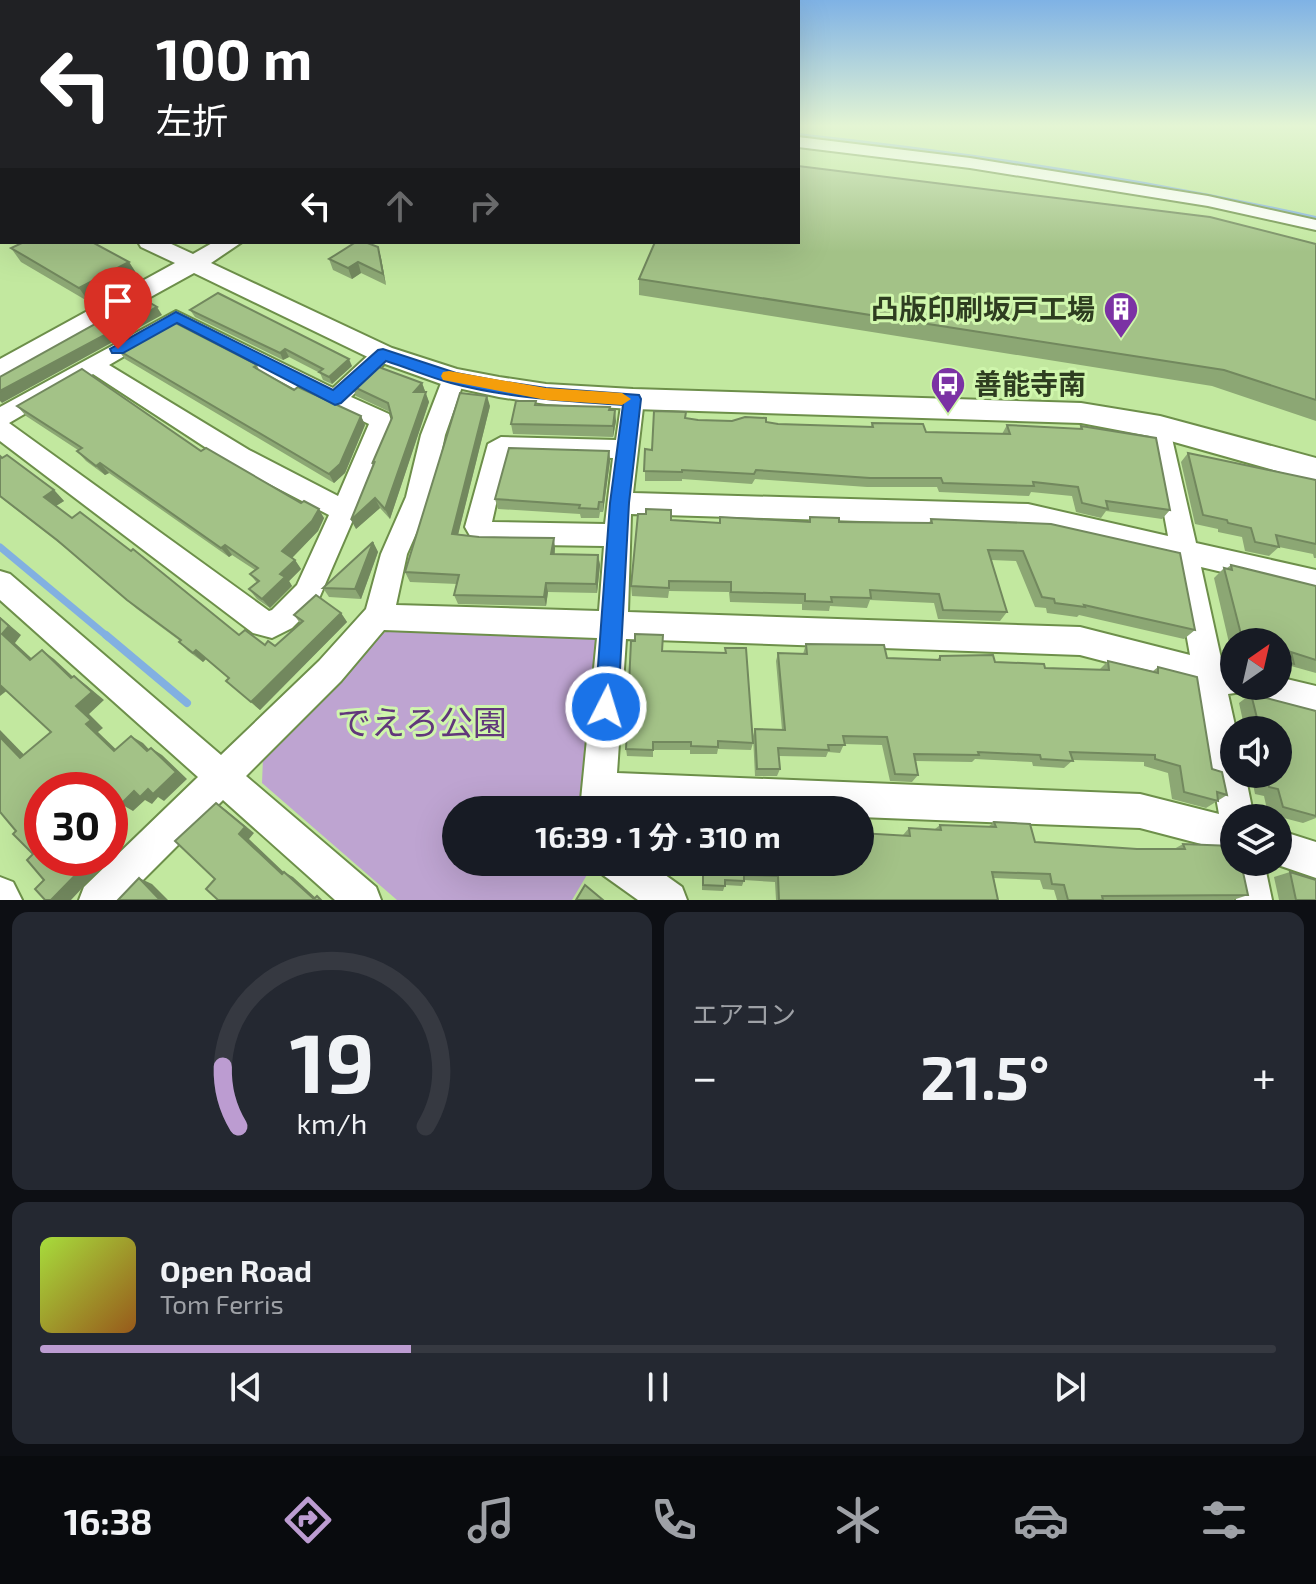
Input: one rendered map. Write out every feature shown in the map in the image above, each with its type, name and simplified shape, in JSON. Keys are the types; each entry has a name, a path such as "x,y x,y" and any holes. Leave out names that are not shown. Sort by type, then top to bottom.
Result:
{"street":[{"path":"1001,168 1208,201 1316,225"},
{"path":"153,244 383,354 454,378 546,394 633,399 1081,413 1160,427 1316,470"},
{"path":"0,371 227,244"},
{"path":"0,418 176,317 381,420 345,511 307,594 272,625 263,624 0,429"},
{"path":"335,399 383,354"},
{"path":"92,364 240,457 345,511"},
{"path":"97,900 330,671 377,617 394,554 419,497 433,435 454,378"},
{"path":"598,796 613,624 619,503 633,399"},
{"path":"1160,427 1187,554 1220,671"},
{"path":"617,535 482,533 478,527 496,450 501,446 625,449"},
{"path":"619,503 1028,515 1316,582"},
{"path":"0,583 363,900"},
{"path":"377,617 1080,641 1220,677"},
{"path":"1292,695 1316,701"},
{"path":"1224,700 1236,804"},
{"path":"874,805 1140,811 1220,831"},
{"path":"1292,852 1316,860"},
{"path":"636,876 669,900"},
{"path":"1249,876 1254,900"},
{"path":"0,895 4,900"}],"green space":[{"name":"でえろ公園","path":"397,629 593,636 600,644 585,796 442,796 442,876 586,876 572,900 397,900 262,783 263,758 379,634"}],"building":[{"name":"凸版印刷坂戸工場","path":"800,168 1210,217 1316,244 1316,400 1224,370 639,279 654,244 800,244"},
{"path":"20,244 96,244 129,262 79,288 11,248"},
{"path":"353,244 370,244 378,247 383,274 358,262 348,268 329,259"},
{"path":"218,293 349,359 329,377 319,372 323,369 285,349 280,353 190,310"},
{"path":"142,298 157,307 0,391 0,377"},
{"path":"170,320 257,365 254,367 294,390 298,387 361,416 340,464 329,474 118,350"},
{"path":"376,366 422,383 414,392 426,392 385,509 375,498 351,520 392,418 388,403 352,386"},
{"path":"82,369 201,451 206,448 301,503 304,501 319,509 312,521 282,551 295,560 280,574 285,577 262,599 249,589 259,581 250,574 258,568 225,545 221,548 100,463 96,466 77,451 82,448 17,406"},
{"path":"460,393 487,396 452,534 554,538 551,554 598,555 596,584 546,583 544,597 454,595 459,575 405,572"},
{"path":"516,401 536,401 535,405 610,407 609,410 615,410 613,426 511,424"},
{"path":"654,411 686,412 685,418 698,420 766,418 766,422 778,424 873,427 872,423 923,424 926,432 1010,434 1007,425 1082,429 1081,426 1156,438 1170,510 1106,501 1108,509 1082,503 1078,487 1033,482 1034,486 943,483 941,478 870,478 756,470 754,474 644,471 645,449 652,450"},
{"path":"509,448 609,451 603,502 599,502 598,509 495,499"},
{"path":"1188,453 1316,480 1316,544 1276,535 1279,547 1255,542 1251,528 1203,515"},
{"path":"7,455 54,490 44,497 72,518 80,512 131,551 133,549 239,635 245,630 265,645 268,641 275,646 303,621 294,615 316,595 341,613 251,702 196,650 193,653 179,642 181,640 0,496 0,456"},
{"path":"646,509 671,510 671,520 720,523 720,517 810,522 810,517 839,518 839,522 932,523 931,519 1051,524 1180,553 1195,630 1084,605 1055,603 1054,599 1042,597 1023,551 988,550 1007,612 943,610 939,594 870,590 871,598 831,597 832,602 805,601 805,594 731,592 731,582 669,581 669,588 631,586 638,514 646,514"},
{"path":"373,542 355,589 323,588"},
{"path":"1231,565 1316,586 1316,660 1292,652 1292,628 1239,628 1224,568 1232,570"},
{"path":"0,618 9,626 2,634 30,660 42,650 71,678 74,676 92,692 76,706 91,720 86,724 114,751 131,736 147,751 151,748 176,772 153,794 148,789 140,797 134,791 128,797 128,772 24,772 24,845 13,834 16,831 0,812 0,737 20,758 51,732 0,685"},
{"path":"635,634 663,635 662,651 726,653 725,648 746,648 753,743 718,741 718,747 691,746 691,742 653,742 653,750 626,749 631,641 635,641"},
{"path":"806,644 884,645 887,658 940,660 940,656 993,655 995,662 1044,664 1045,668 1109,670 1108,661 1158,673 1158,667 1197,677 1212,769 1220,771 1220,788 1225,788 1227,795 1217,792 1218,801 1184,792 1180,766 1155,759 1155,755 1070,752 1073,761 1041,759 1040,755 978,752 979,755 914,754 918,775 895,774 887,737 843,736 845,745 828,745 829,750 778,748 780,769 757,769 755,729 785,730 778,653 807,654"},
{"path":"1252,700 1274,700 1316,711 1316,816 1292,809 1292,804 1282,804 1278,789 1274,788 1292,788 1292,716 1256,716"},
{"path":"216,803 245,827 239,834 282,874 284,872 314,899 317,896 321,900 218,900 206,889 215,879 175,841"},
{"path":"994,822 1030,824 1035,842 1137,849 1185,849 1183,844 1220,846 1220,876 1244,876 1248,895 1102,896 1103,900 1068,900 1064,885 1052,884 1050,874 992,872 998,900 779,900 778,876 874,876 874,834 910,836 909,828 941,830 940,825 996,827"},
{"path":"1292,873 1316,880 1316,900 1296,900"},
{"path":"41,876 74,876 51,900 45,900 35,889 44,880"},
{"path":"703,876 744,876 744,881 725,880 725,886 703,885"},
{"path":"139,878 160,900 118,900"},
{"path":"585,885 603,900 576,900"}],"waterway":[{"path":"1051,168 1316,218"},
{"path":"0,547 108,637"},
{"path":"106,635 187,703"}],"slow traffic":[{"path":"449,376 546,394 622,399"}],"place":[{"name":"凸版印刷坂戸工場","path":"1121,340"},
{"name":"善能寺南","path":"948,415"}],"route":[{"path":"118,349 176,317 335,399 383,354 454,378 499,387 546,394 633,399 619,503 606,707"}]}
